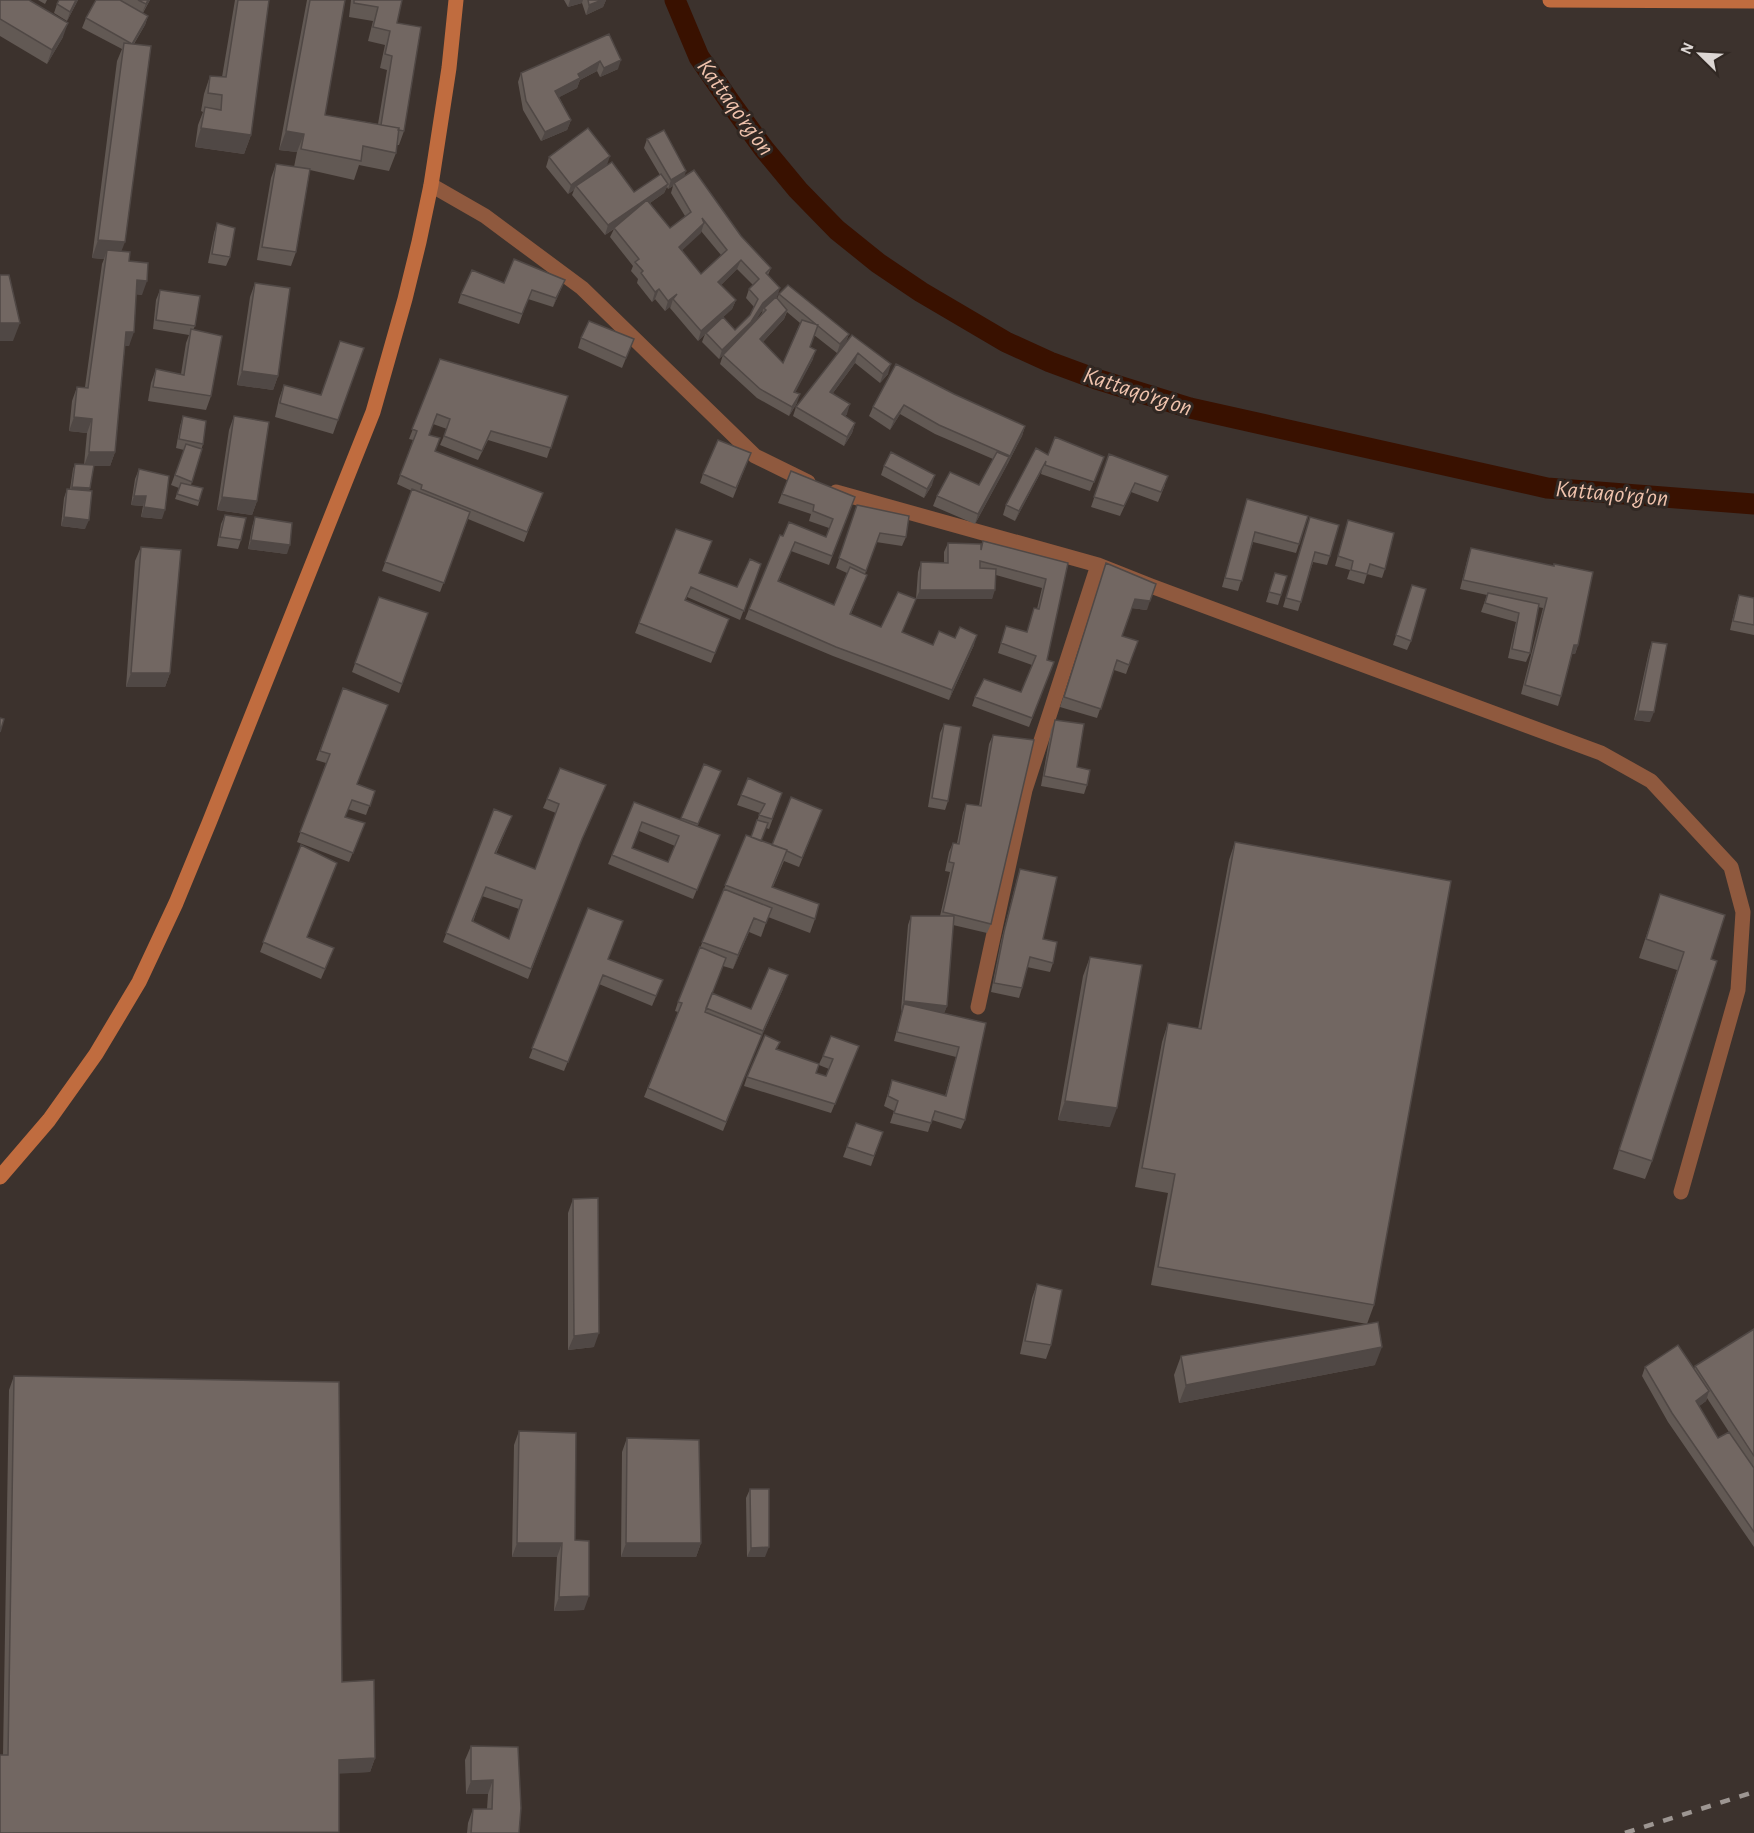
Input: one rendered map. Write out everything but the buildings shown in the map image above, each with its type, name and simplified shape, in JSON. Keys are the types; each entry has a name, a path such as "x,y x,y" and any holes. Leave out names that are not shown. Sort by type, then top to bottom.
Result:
{"main road":[{"path":"0,1177 49,1120 96,1054 139,982 176,903 373,412 405,299 431,185 449,68 456,0"},
{"path":"1550,0 1754,1"}],"street":[{"path":"431,185 485,216 582,288 755,456 823,489 1098,565 1601,753 1651,781 1731,867 1743,912 1738,990 1681,1192"},
{"path":"978,1007 1025,790 1098,565"}],"waterway":[{"name":"Kattaqo'rg'on","path":"675,0 699,57 764,149 798,190 837,230 878,263 921,292 1006,342 1096,379 1190,408 1547,488 1754,504"}],"railway":[{"path":"1625,1833 1754,1792"}]}
